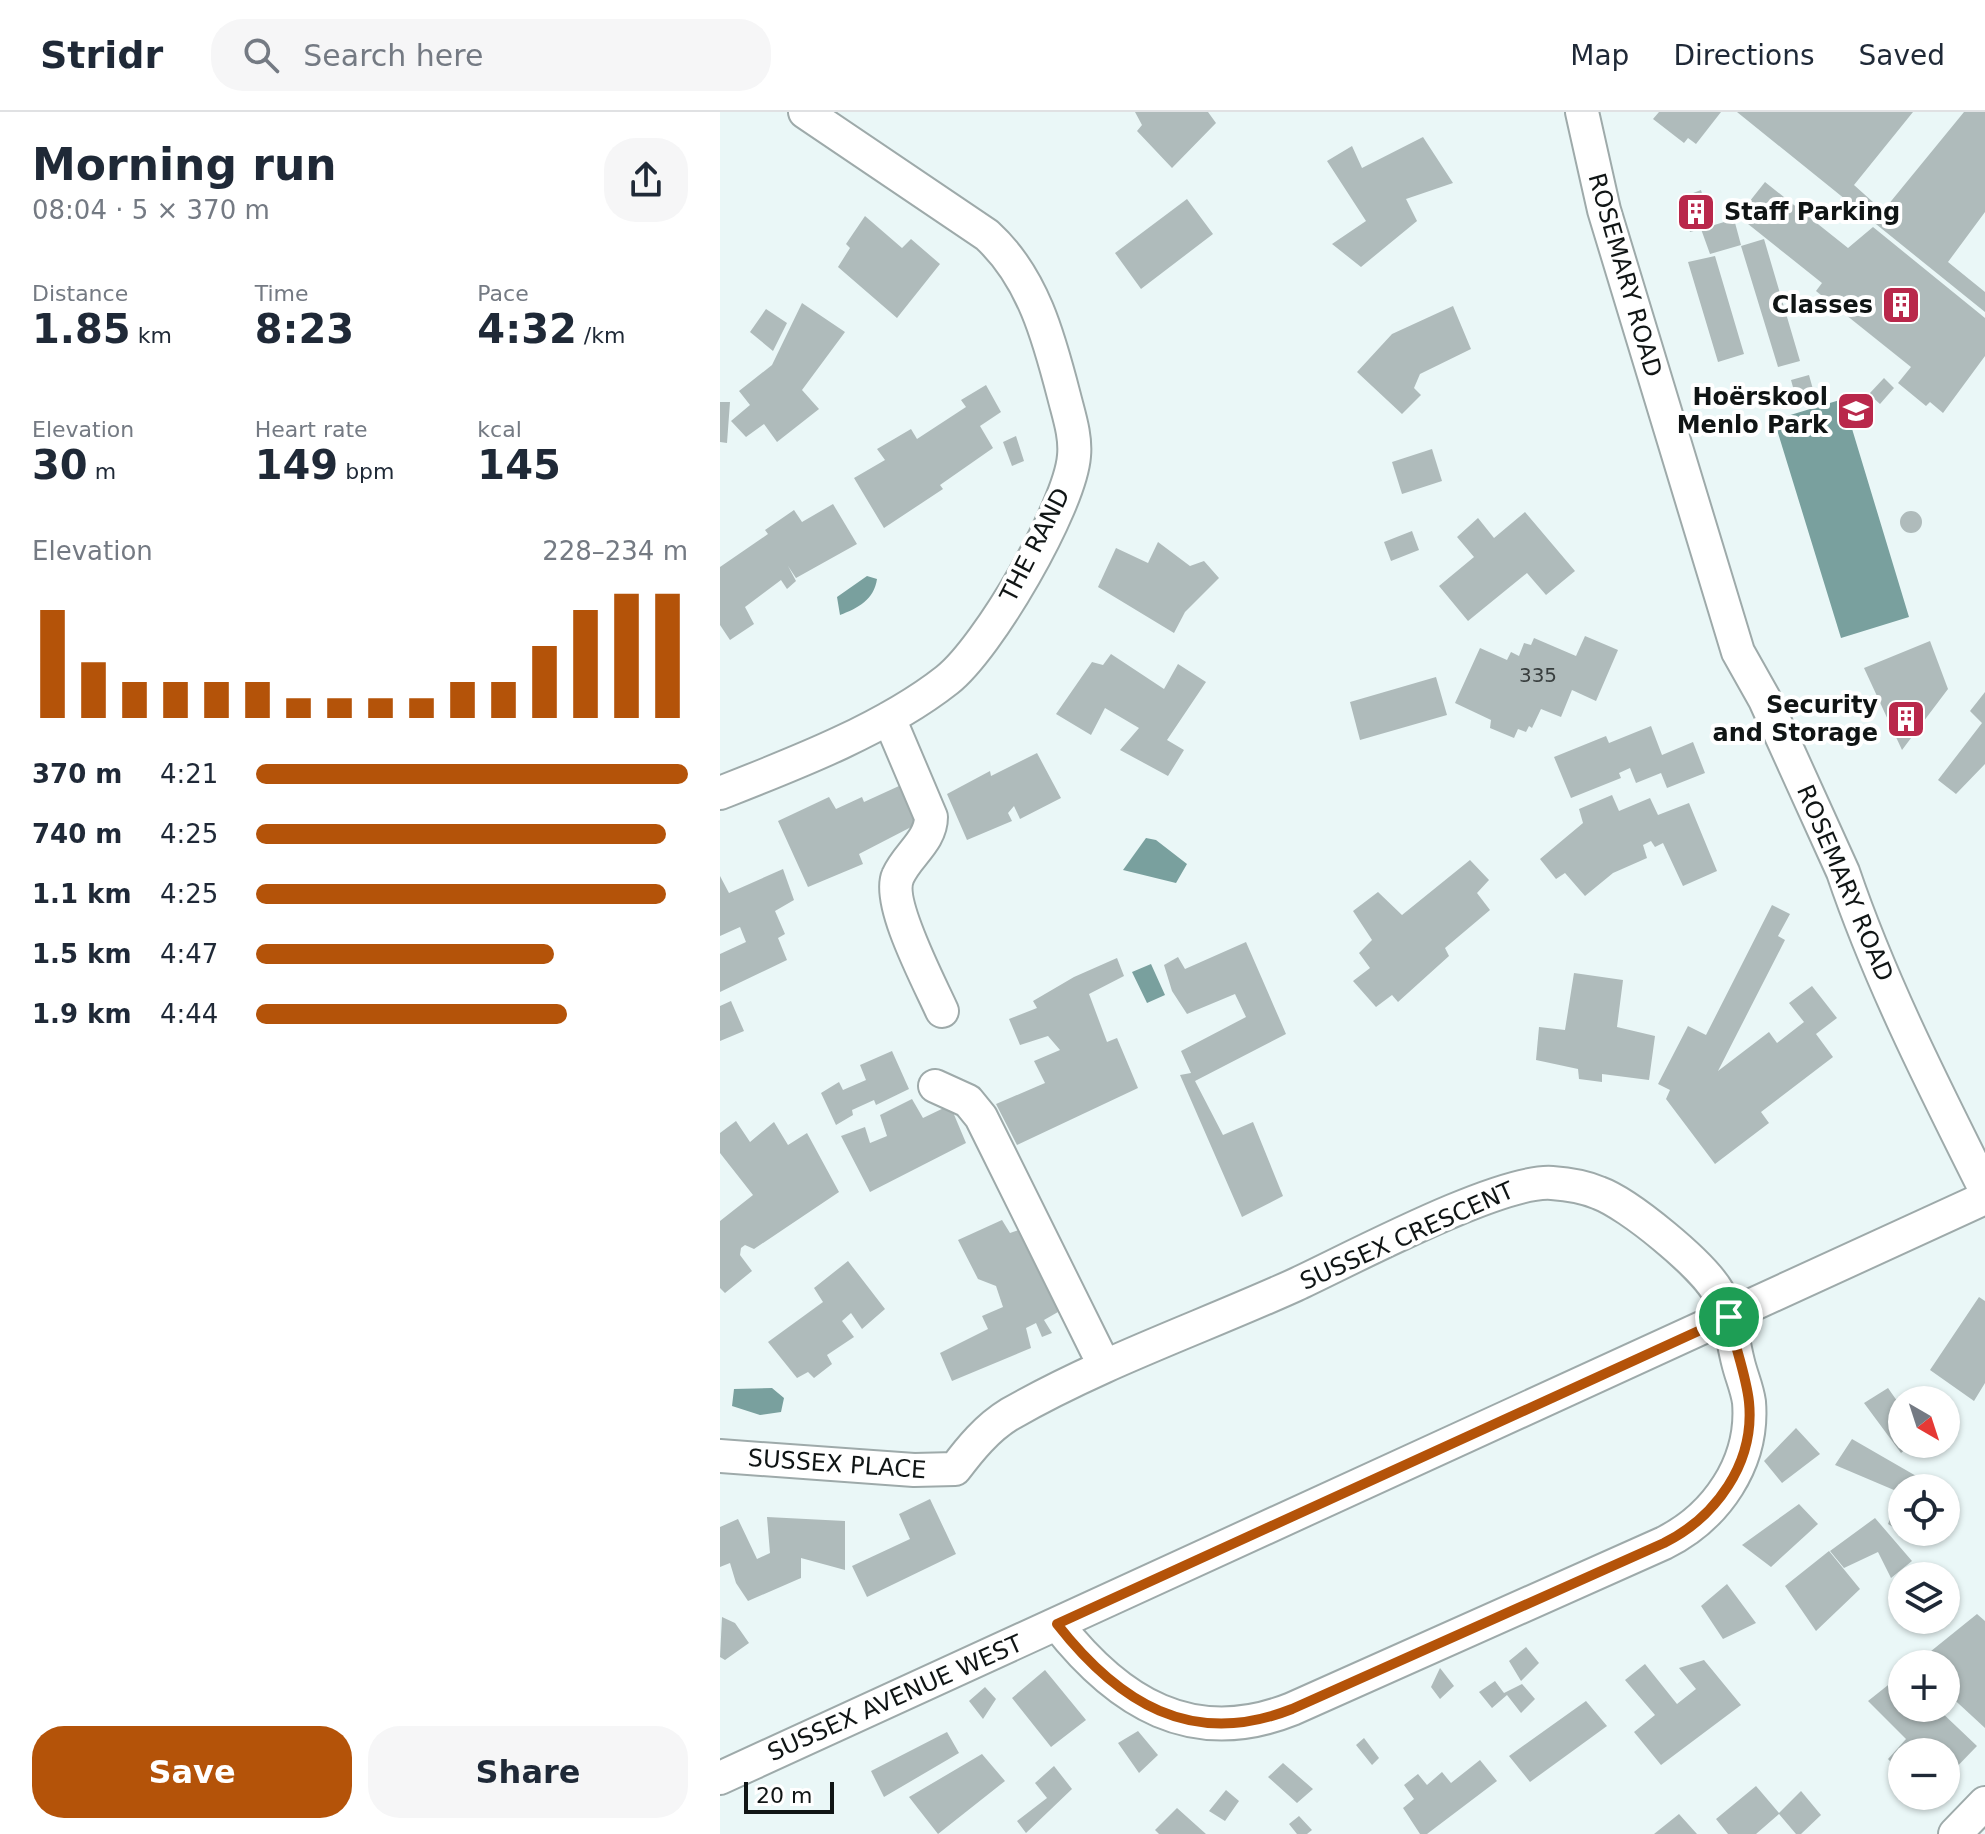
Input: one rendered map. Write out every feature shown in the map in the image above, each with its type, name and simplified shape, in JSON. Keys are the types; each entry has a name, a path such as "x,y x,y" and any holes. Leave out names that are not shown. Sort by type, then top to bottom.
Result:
{"street":[{"name":"THE RAND","path":"720,793 889,718 963,667 986,634 1061,502 1074,454 1073,433 1038,309 1010,258 987,235 805,112"},
{"name":"ROSEMARY ROAD","path":"1582,112 1604,210 1738,652 1772,714 1843,872 1850,897 1889,990 1985,1189"},
{"path":"889,718 931,817 931,828 897,876 897,905 942,1011"},
{"path":"935,1086 968,1101 981,1117 1104,1365"},
{"name":"SUSSEX CRESCENT","path":"955,1469 971,1447 1008,1416 1104,1365 1291,1287 1485,1198 1532,1183 1551,1183 1598,1192 1621,1204 1708,1278 1729,1317 1749,1401 1749,1427 1742,1458 1725,1492 1711,1510 1695,1526 1664,1543 1292,1709 1252,1720 1197,1721 1149,1707 1114,1686 1057,1624"},
{"name":"SUSSEX AVENUE WEST","path":"720,1778 1985,1198"},
{"name":"SUSSEX PLACE","path":"720,1456 914,1470 955,1469"},
{"path":"1955,1834 1985,1803"}],"water":[{"path":"1843,399 1909,617 1841,638 1774,420"},
{"path":"867,576 877,579 869,598 840,615 837,597"},
{"path":"1146,838 1156,840 1187,864 1176,883 1123,870"},
{"path":"1151,964 1165,995 1147,1003 1132,972"},
{"path":"772,1388 784,1398 781,1412 760,1415 732,1406 734,1389"}],"building":[{"path":"1135,112 1208,112 1216,123 1172,168 1137,131 1142,125"},
{"path":"1659,112 1721,112 1696,144 1688,138 1684,143 1653,119"},
{"path":"1737,112 1913,112 1854,185 1883,211 1964,112 1985,112 1985,212 1948,262 1985,292 1985,312"},
{"path":"1423,137 1453,183 1406,199 1417,221 1361,267 1332,244 1366,221 1327,161 1352,146 1362,168"},
{"name":"Classes","path":"1765,182 1848,248 1873,227 1985,318 1985,356 1943,413 1930,402 1926,406 1898,383 1911,367 1816,291 1822,283 1738,216"},
{"path":"1701,190 1711,226 1734,219 1741,245 1710,254 1701,229 1690,232 1680,198"},
{"path":"1187,199 1213,234 1141,289 1115,253"},
{"path":"865,216 902,248 911,239 940,264 897,318 838,267 850,248 846,244"},
{"path":"1764,239 1800,361 1778,367 1741,246"},
{"path":"1715,256 1744,354 1718,362 1688,262"},
{"path":"802,303 845,332 802,390 819,409 777,442 764,424 746,437 731,421 750,405 739,391 772,365"},
{"path":"1453,306 1471,349 1420,374 1414,388 1421,395 1402,414 1357,372 1392,334"},
{"path":"766,309 787,323 773,351 750,332"},
{"path":"1809,375 1814,393 1796,398 1791,380"},
{"path":"1884,378 1894,388 1880,404 1869,394"},
{"path":"986,385 1001,412 980,426 993,448 940,485 943,489 884,528 854,478 885,460 877,449 911,429 917,439 966,407 961,400"},
{"path":"720,402 730,402 727,443 720,442"},
{"path":"1016,436 1024,461 1012,466 1003,442"},
{"path":"1432,449 1442,481 1402,494 1392,462"},
{"path":"833,504 857,544 796,578 788,566 796,581 787,589 781,580 745,607 754,624 730,640 720,625 720,567 768,534 765,530 794,510 802,522"},
{"path":"1907,511 1915,511 1922,522 1915,533 1907,533 1900,526 1900,518"},
{"path":"1525,512 1575,571 1546,595 1527,573 1468,621 1439,586 1474,557 1457,537 1478,518 1494,538"},
{"path":"1412,531 1419,550 1391,561 1384,542"},
{"path":"1158,542 1190,566 1204,561 1219,578 1185,612 1174,633 1098,587 1116,548 1148,563"},
{"path":"1585,636 1618,650 1596,701 1572,690 1561,717 1541,709 1532,728 1529,726 1526,732 1518,729 1514,738 1490,728 1491,720 1455,703 1480,648 1507,660 1511,652 1519,656 1524,643 1531,645 1534,638 1576,656"},
{"name":"Security and Storage","path":"1930,641 1948,689 1902,750 1864,668"},
{"path":"1111,654 1164,689 1178,664 1206,682 1167,740 1184,750 1168,776 1120,750 1139,728 1105,708 1091,735 1056,714 1092,662 1103,665"},
{"path":"1436,677 1447,715 1360,740 1350,702"},
{"path":"1985,692 1985,764 1956,794 1938,780 1982,723 1970,711"},
{"path":"1651,726 1662,755 1693,742 1705,773 1667,788 1661,773 1636,783 1630,768 1619,773 1621,778 1571,798 1554,757 1606,736 1609,743"},
{"path":"1037,753 1061,798 1020,819 1014,806 1008,813 1012,821 967,840 947,794 990,771 991,776"},
{"path":"899,786 917,824 859,854 863,864 808,887 778,821 829,797 836,809 862,797 864,802"},
{"path":"1612,795 1619,811 1650,798 1658,815 1689,803 1717,871 1683,886 1663,843 1655,847 1651,841 1643,845 1647,858 1613,873 1585,896 1565,873 1556,879 1540,859 1583,823 1579,809"},
{"path":"1470,860 1489,880 1477,893 1490,910 1445,948 1449,956 1398,1002 1392,995 1376,1007 1353,981 1370,968 1359,953 1372,940 1353,911 1378,892 1402,915"},
{"path":"783,869 794,900 775,911 785,934 778,938 787,960 720,992 720,954 746,942 740,927 720,936 720,876 729,893"},
{"path":"1772,905 1790,914 1778,936 1785,940 1718,1071 1769,1032 1777,1043 1804,1022 1789,1003 1812,986 1837,1018 1816,1034 1833,1057 1761,1112 1769,1123 1715,1164 1666,1099 1670,1090 1658,1084 1688,1026 1706,1035"},
{"path":"1246,942 1286,1034 1195,1081 1223,1135 1253,1122 1283,1196 1242,1217 1180,1075 1191,1073 1181,1051 1246,1017 1235,994 1187,1014 1172,991 1164,965 1178,957 1185,969"},
{"path":"1117,958 1124,976 1089,994 1107,1042 1117,1038 1138,1088 1017,1145 996,1104 1045,1083 1034,1061 1060,1050 1048,1036 1020,1045 1009,1019 1037,1008 1033,1001 1074,977"},
{"path":"1574,973 1623,980 1617,1027 1655,1036 1649,1080 1602,1074 1602,1082 1579,1079 1578,1069 1536,1060 1539,1027 1565,1030"},
{"path":"731,1001 744,1031 720,1041 720,1006"},
{"path":"892,1051 909,1089 876,1105 874,1100 852,1110 853,1115 836,1125 821,1093 839,1082 843,1090 866,1080 860,1065"},
{"path":"912,1099 923,1118 950,1105 966,1143 870,1192 841,1136 865,1127 870,1143 887,1136 880,1115"},
{"path":"736,1121 750,1142 774,1122 788,1145 807,1133 839,1192 754,1249 745,1245 741,1248 740,1255 752,1271 725,1293 720,1288 720,1221 753,1195 720,1153 720,1133"},
{"path":"1002,1220 1010,1233 1025,1228 1058,1312 1044,1320 1052,1333 1042,1337 1036,1323 1026,1328 1031,1348 952,1381 940,1353 988,1329 982,1316 1003,1307 996,1286 978,1279 958,1240"},
{"path":"848,1261 885,1309 862,1329 851,1313 842,1321 854,1337 827,1355 832,1364 814,1378 808,1372 797,1378 768,1342 823,1302 814,1288"},
{"path":"1979,1297 1985,1301 1985,1383 1974,1401 1960,1391 1960,1386 1953,1386 1930,1370"},
{"path":"1888,1388 1888,1435 1864,1403"},
{"path":"1796,1428 1820,1454 1782,1483 1764,1461"},
{"path":"1852,1439 1913,1474 1888,1474 1888,1487 1835,1465"},
{"path":"930,1499 956,1554 867,1597 852,1566 910,1539 899,1514"},
{"path":"1799,1504 1818,1524 1771,1567 1742,1545"},
{"path":"767,1517 845,1521 845,1570 801,1558 801,1578 748,1601 736,1583 730,1563 720,1567 720,1527 738,1519 757,1559 770,1553"},
{"path":"1875,1518 1888,1533 1888,1546 1899,1546 1912,1561 1888,1562 1888,1572 1878,1552 1844,1568 1830,1551"},
{"path":"1829,1551 1860,1589 1816,1631 1785,1586"},
{"path":"1727,1584 1756,1623 1723,1639 1701,1606"},
{"path":"1977,1614 1985,1621 1985,1728 1960,1705 1960,1650 1932,1650 1952,1634 1960,1634 1960,1628"},
{"path":"722,1617 735,1623 749,1643 725,1660 720,1657"},
{"path":"1526,1647 1539,1663 1521,1681 1509,1661"},
{"path":"1704,1660 1741,1705 1661,1765 1634,1732 1655,1715 1625,1680 1645,1664 1677,1704 1696,1689 1679,1668"},
{"path":"1440,1668 1454,1686 1440,1699 1431,1687"},
{"path":"1045,1670 1086,1720 1051,1747 1012,1698"},
{"path":"1495,1681 1504,1693 1522,1684 1535,1699 1521,1713 1507,1695 1492,1708 1479,1692"},
{"path":"1888,1685 1888,1721 1868,1701"},
{"path":"985,1687 996,1699 983,1719 969,1701"},
{"path":"1586,1701 1607,1726 1530,1782 1509,1756"},
{"path":"1889,1722 1952,1722 1977,1746 1960,1764 1960,1738 1905,1738"},
{"path":"1138,1731 1158,1755 1139,1773 1118,1743"},
{"path":"947,1732 959,1753 884,1797 871,1771"},
{"path":"1364,1738 1379,1758 1372,1765 1356,1745"},
{"path":"982,1754 1005,1781 938,1834 909,1797"},
{"path":"1480,1760 1497,1781 1427,1834 1420,1834 1403,1808 1414,1799 1404,1785 1418,1774 1427,1785 1442,1772 1451,1783"},
{"path":"1283,1763 1313,1789 1297,1803 1268,1777"},
{"path":"1054,1766 1072,1789 1026,1833 1017,1821 1047,1798 1035,1783"},
{"path":"1756,1786 1779,1813 1801,1791 1821,1815 1801,1834 1796,1834 1779,1814 1756,1834 1728,1834 1716,1819"},
{"path":"1226,1790 1239,1801 1225,1821 1209,1811"},
{"path":"1177,1808 1206,1834 1159,1834 1155,1830"},
{"path":"1679,1814 1697,1834 1654,1834"},
{"path":"1299,1816 1312,1830 1307,1834 1297,1834 1289,1824"}],"place":[{"name":"Staff Parking","path":"1696,212"},
{"name":"Classes","path":"1901,305"},
{"name":"Hoërskool Menlo Park","path":"1856,411"},
{"name":"Security and Storage","path":"1906,719"}],"route":[{"path":"1729,1317 1749,1401 1749,1427 1742,1458 1725,1492 1711,1510 1695,1526 1664,1543 1292,1709 1275,1716 1242,1721 1215,1723 1179,1717 1126,1695 1099,1672 1057,1624 1675,1340 1729,1317"}]}
